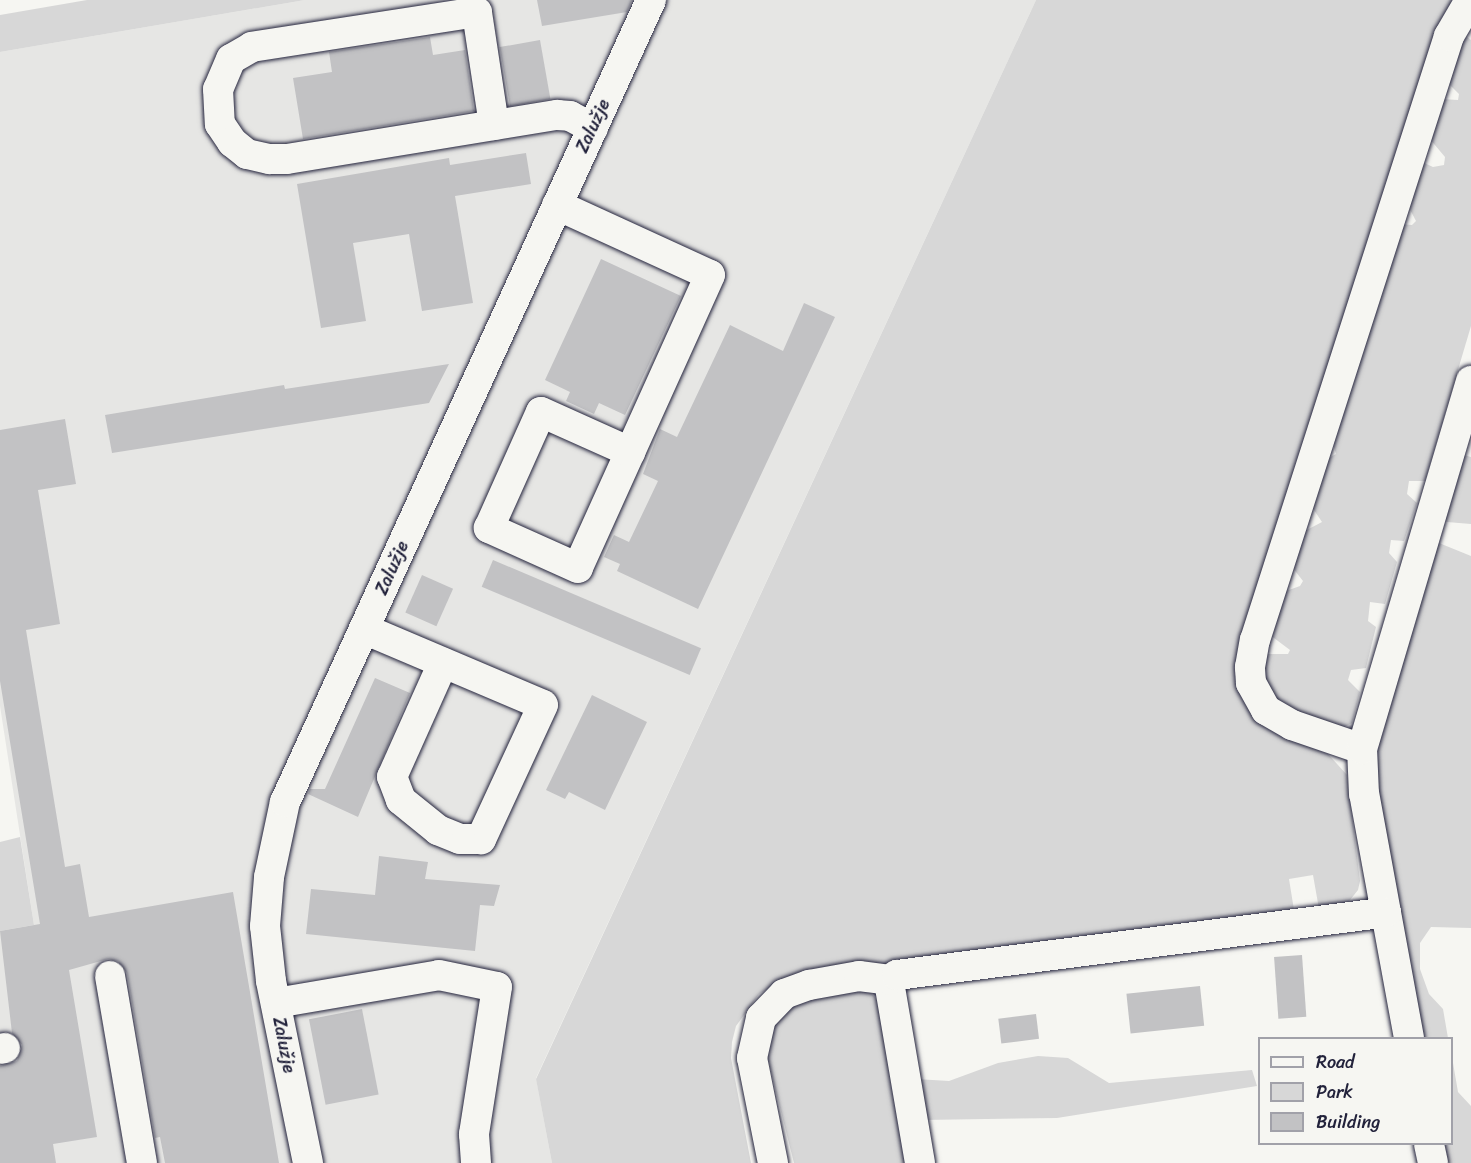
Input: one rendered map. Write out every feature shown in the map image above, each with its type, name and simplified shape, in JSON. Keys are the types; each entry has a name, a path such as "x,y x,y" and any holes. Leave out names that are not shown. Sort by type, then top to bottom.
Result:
{"street":[{"name":"Zalužje","path":"308,1163 276,1003 265,926 269,877 285,802 651,0"},
{"path":"1362,749 1292,725 1266,710 1255,692 1250,668 1255,640 1449,36 1470,0"},
{"path":"494,125 477,12 252,47 231,59 218,89 220,124 232,142 247,154 269,159 494,125 557,115 570,116 592,128"},
{"path":"557,206 710,275 578,568 489,528 541,412 630,452"},
{"path":"1409,1037 1364,794 1362,749 1471,381"},
{"path":"364,629 543,705 481,839 460,839 438,830 401,800 392,777 443,663"},
{"path":"773,1163 752,1058 761,1018 784,994 809,985 859,976 890,980 897,975 1386,912"},
{"path":"276,1003 439,975 497,987 474,1134 476,1163"},
{"path":"110,976 142,1163"},
{"path":"890,980 920,1163"},
{"path":"1429,1145 1433,1163"}],"shaded area":[{"path":"305,0 1036,0 536,1078 552,1163 0,1163 0,931 34,925 0,706 0,52"}],"green space":[{"path":"87,0 305,0 0,52 0,15"},
{"path":"1036,0 1462,0 1245,647 1286,737 1328,754 1347,775 1360,881 1358,890 1346,905 1319,909 1313,875 1289,879 1294,910 784,979 759,994 736,1026 732,1042 731,1058 751,1163 552,1163 536,1079"},
{"path":"1463,34 1471,40 1471,326 1425,481 1409,481 1407,494 1417,503 1404,541 1391,540 1389,553 1397,562 1385,604 1370,602 1368,621 1376,627 1366,668 1351,670 1348,680 1360,692 1352,723 1335,732 1284,720 1255,662 1264,654 1288,654 1290,650 1270,635 1286,591 1300,586 1303,581 1289,563 1301,533 1322,522 1312,507 1327,459 1336,454 1332,441 1401,224 1412,225 1416,221 1402,194 1422,162 1433,167 1444,165 1445,157 1424,132 1442,99 1458,100 1459,94 1447,82"},
{"path":"1457,453 1471,457 1471,524 1447,522 1437,513"},
{"path":"1439,543 1471,556 1471,928 1431,927 1420,943 1420,969 1429,994 1443,1009 1448,1037 1418,1037 1375,816 1374,735"},
{"path":"20,837 34,925 0,931 0,842"},
{"path":"866,987 878,1001 912,1163 794,1163 768,1060 767,1042 776,1014 791,999"},
{"path":"1038,1056 1068,1058 1109,1083 1252,1070 1257,1086 1057,1118 923,1120 916,1079 949,1081 998,1063"},
{"path":"1453,1063 1458,1092 1471,1106 1471,1163 1442,1163 1438,1145 1453,1145"}],"building":[{"path":"537,0 632,0 627,12 542,26"},
{"path":"430,37 433,55 465,50 474,111 303,139 293,78 332,72 329,52"},
{"path":"540,40 550,99 510,106 500,47"},
{"path":"526,153 531,184 455,196 473,303 422,311 409,234 353,243 366,321 321,328 297,184 449,158 450,165"},
{"path":"601,259 681,296 625,415 599,403 594,414 566,401 570,392 545,380"},
{"path":"804,303 835,317 698,609 617,571 620,564 604,557 614,535 629,542 658,481 643,474 660,429 677,437 730,325 783,351"},
{"path":"449,364 429,403 112,453 105,415 284,385 285,389"},
{"path":"65,419 76,484 38,490 60,624 26,630 65,867 80,864 89,917 233,892 279,1163 165,1163 160,1137 155,1138 127,973 118,961 108,959 69,970 97,1137 53,1144 56,1163 0,1163 0,1066 17,1061 22,1045 12,1033 0,931 40,924 0,681 0,430"},
{"path":"493,560 701,648 690,675 482,587"},
{"path":"422,575 453,589 436,626 405,612"},
{"path":"375,678 410,693 358,817 308,794 310,789 325,789"},
{"path":"592,695 647,722 605,810 569,792 565,799 546,790"},
{"path":"379,856 428,862 425,879 500,885 494,906 480,905 475,951 306,934 311,889 375,895"},
{"path":"1302,955 1306,1017 1278,1019 1274,957"},
{"path":"1200,986 1204,1026 1131,1034 1126,994"},
{"path":"362,1009 379,1094 326,1105 309,1019"},
{"path":"1036,1014 1039,1039 1001,1043 998,1019"}]}
